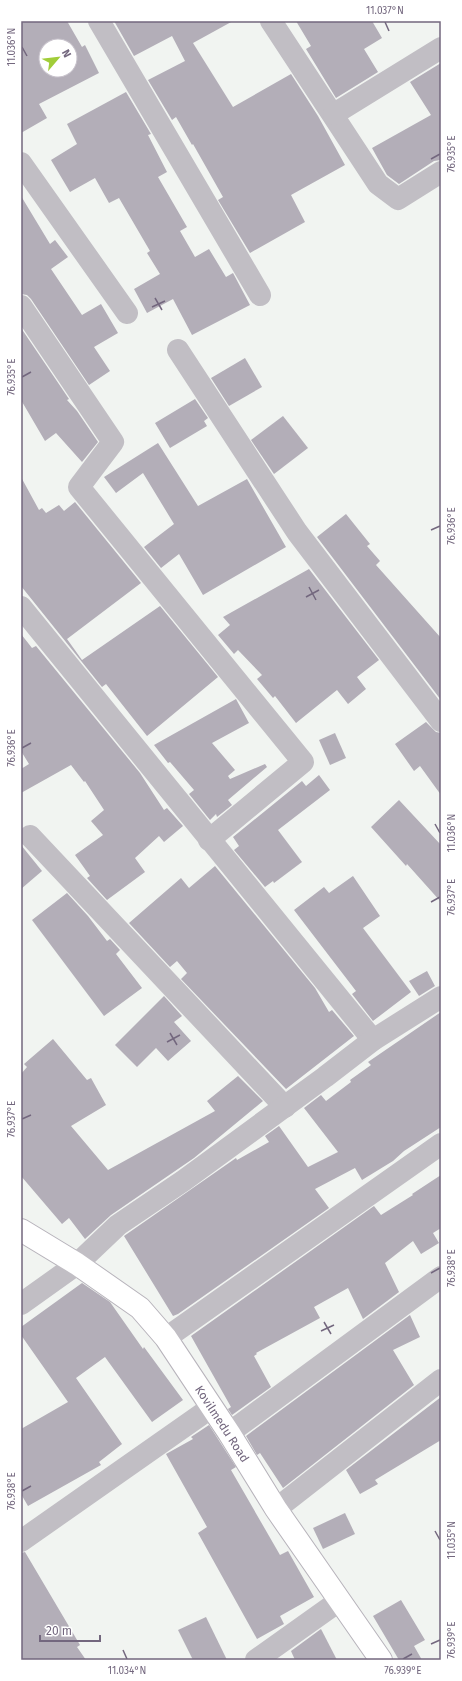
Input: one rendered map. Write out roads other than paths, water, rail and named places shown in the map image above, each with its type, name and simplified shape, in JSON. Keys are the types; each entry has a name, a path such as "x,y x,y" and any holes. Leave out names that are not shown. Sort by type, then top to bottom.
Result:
{"street":[{"path":"99,21 260,295"},
{"path":"271,21 334,114 378,184 398,199 441,172"},
{"path":"334,114 441,48"},
{"path":"21,163 127,313"},
{"path":"21,306 113,442 79,487 303,762 209,840"},
{"path":"178,350 297,532 441,721"},
{"path":"21,607 373,1040"},
{"path":"30,836 285,1106"},
{"path":"21,1304 76,1264 118,1225 183,1181 373,1040 441,997"},
{"path":"166,1338 441,1144"},
{"name":"Kovilmedu Road","path":"21,1230 76,1264 140,1308 166,1338 229,1433 276,1509 381,1660"},
{"path":"229,1433 441,1277"},
{"path":"276,1509 441,1380"},
{"path":"21,1541 212,1408"},
{"path":"256,1660 339,1601"}]}
